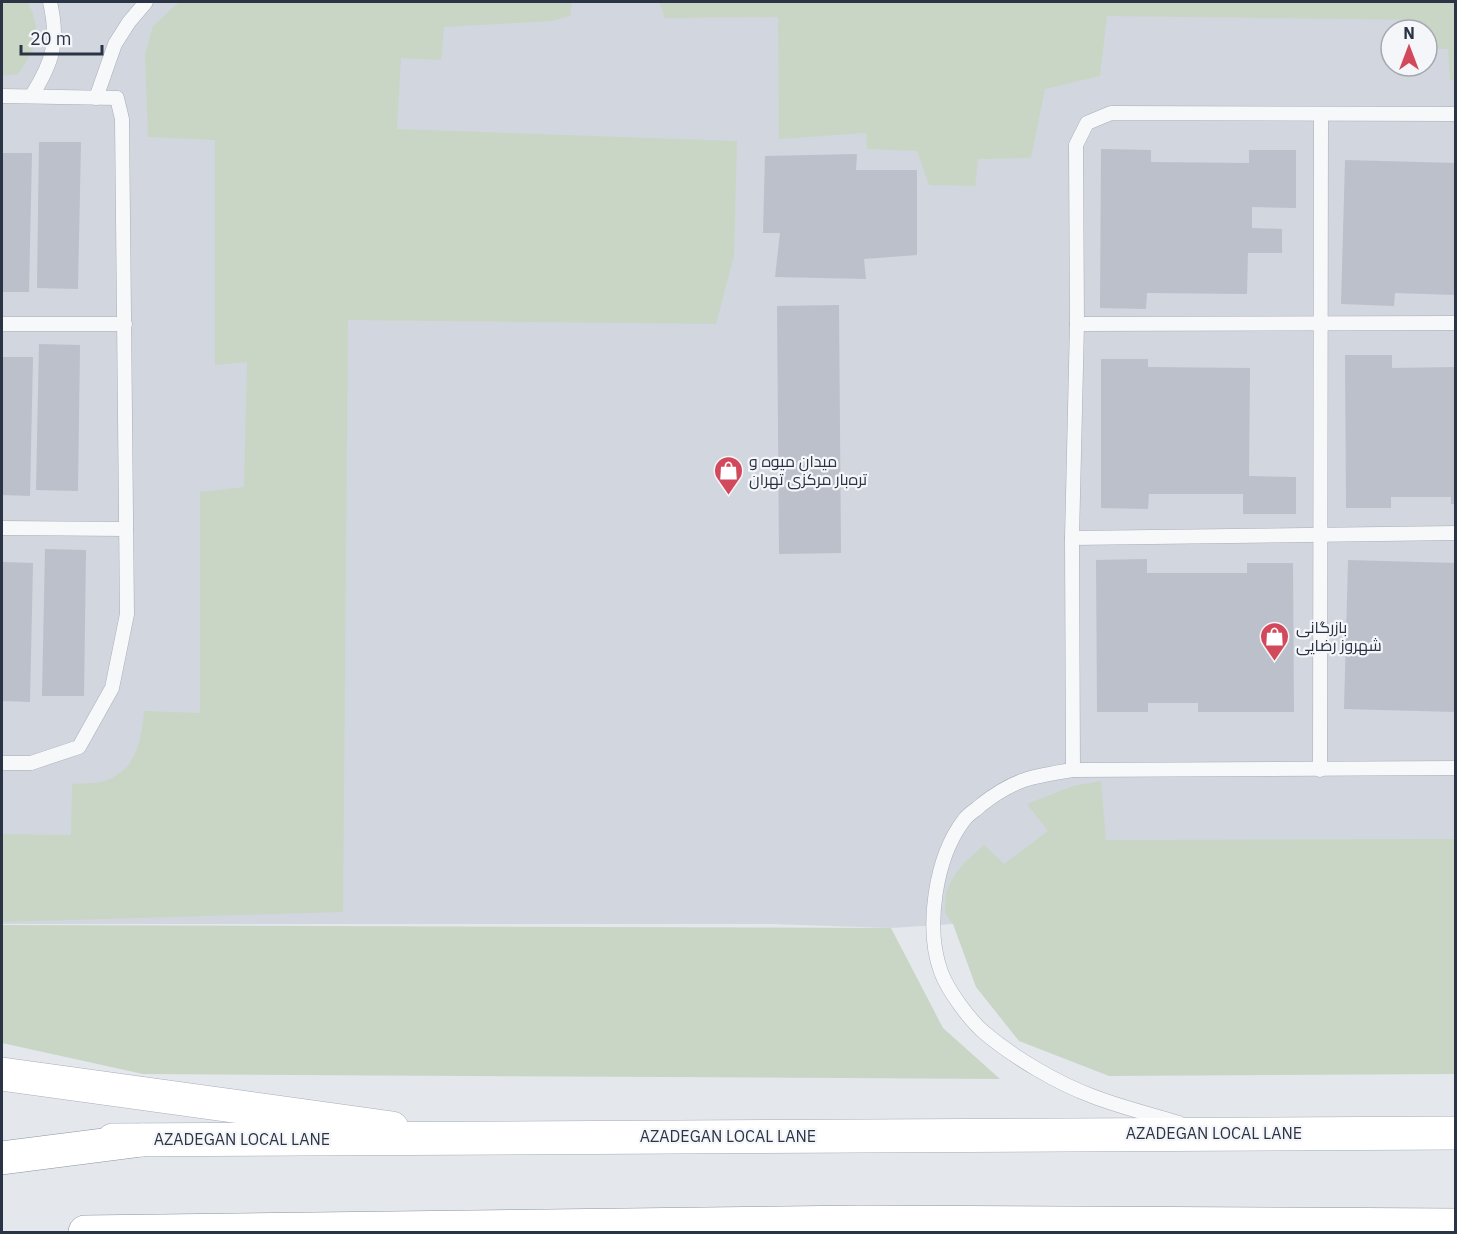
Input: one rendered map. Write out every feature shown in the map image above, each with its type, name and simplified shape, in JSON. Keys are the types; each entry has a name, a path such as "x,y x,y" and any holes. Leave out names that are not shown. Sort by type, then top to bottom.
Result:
{"main road":[{"path":"2,1074 462,1138"},
{"name":"AZADEGAN LOCAL LANE","path":"2,1143 142,1140 1455,1133"},
{"path":"2,1158 142,1140"},
{"path":"85,1233 861,1222 1455,1225"}],"lane":[{"path":"32,95 45,75 55,46 50,2"},
{"path":"96,98 115,44 129,22 146,2"},
{"path":"2,96 117,98 122,119 126,324 127,614 112,688 79,747 31,762 2,763"},
{"path":"1073,770 1072,538 1077,324 1076,145 1087,123 1111,113 1455,114"},
{"path":"1320,770 1321,114"},
{"path":"1077,324 1455,323"},
{"path":"2,324 126,324"},
{"path":"2,528 126,529"},
{"path":"1072,538 1455,533"},
{"path":"1213,1133 1091,1096 1037,1069 985,1034 954,997 941,972 935,938 934,895 948,850 964,819 1000,790 1033,776 1073,770 1455,768"}],"shaded area":[{"name":"میدان میوه و تره‌بار مرکزی تهران","path":"2,2 1455,2 1455,924 953,924 891,928 772,924 2,924"}],"green space":[{"path":"2,2 28,2 35,23 36,39 30,55 18,74 2,76"},
{"path":"179,2 572,2 570,16 552,21 444,27 441,60 401,58 397,129 737,141 734,256 716,324 348,320 343,912 2,922 2,834 71,835 72,784 105,781 124,769 131,761 139,743 144,711 200,713 200,492 244,487 247,362 215,365 215,140 148,137 145,55 153,26"},
{"path":"659,2 1455,2 1455,80 1450,80 1448,49 1439,49 1439,18 1379,19 1107,16 1100,76 1045,89 1031,158 978,159 975,186 929,185 917,151 867,149 866,133 779,139 778,17 665,18"},
{"path":"1101,781 1106,840 1455,839 1455,1074 1109,1076 1019,1041 976,987 953,924 945,913 946,892 963,864 984,845 1004,864 1048,831 1027,804 1073,786"},
{"path":"2,925 891,928 943,1028 1000,1079 143,1074 2,1043"}],"building":[{"path":"39,142 81,142 78,289 37,288"},
{"path":"1101,149 1151,150 1151,162 1249,163 1249,150 1296,150 1296,208 1252,207 1252,228 1282,229 1282,253 1248,253 1247,294 1147,293 1146,309 1100,308"},
{"path":"2,153 32,153 29,292 2,292"},
{"path":"857,154 856,170 917,170 917,255 864,259 866,279 775,277 780,233 763,233 765,156"},
{"path":"1345,160 1456,163 1456,295 1395,293 1394,306 1341,304"},
{"path":"839,305 841,553 779,554 777,306"},
{"path":"39,344 80,345 78,491 36,490"},
{"path":"1345,355 1392,355 1392,368 1456,367 1456,504 1451,504 1451,497 1391,497 1391,508 1346,508"},
{"path":"2,357 33,357 30,496 2,495"},
{"path":"1101,359 1148,359 1148,367 1250,368 1249,476 1296,477 1296,514 1243,514 1243,494 1149,494 1148,509 1101,508"},
{"path":"45,549 86,550 84,696 42,696"},
{"path":"1147,559 1147,573 1247,573 1247,563 1293,563 1294,712 1198,712 1198,703 1148,703 1148,712 1097,712 1096,560"},
{"path":"1348,560 1456,563 1456,712 1344,709"},
{"path":"2,562 33,563 30,702 2,701"}],"place":[{"name":"میدان میوه و تره‌بار مرکزی تهران","path":"728,496"},
{"name":"بازرگانی شهروز رضایی","path":"1275,662"}]}
